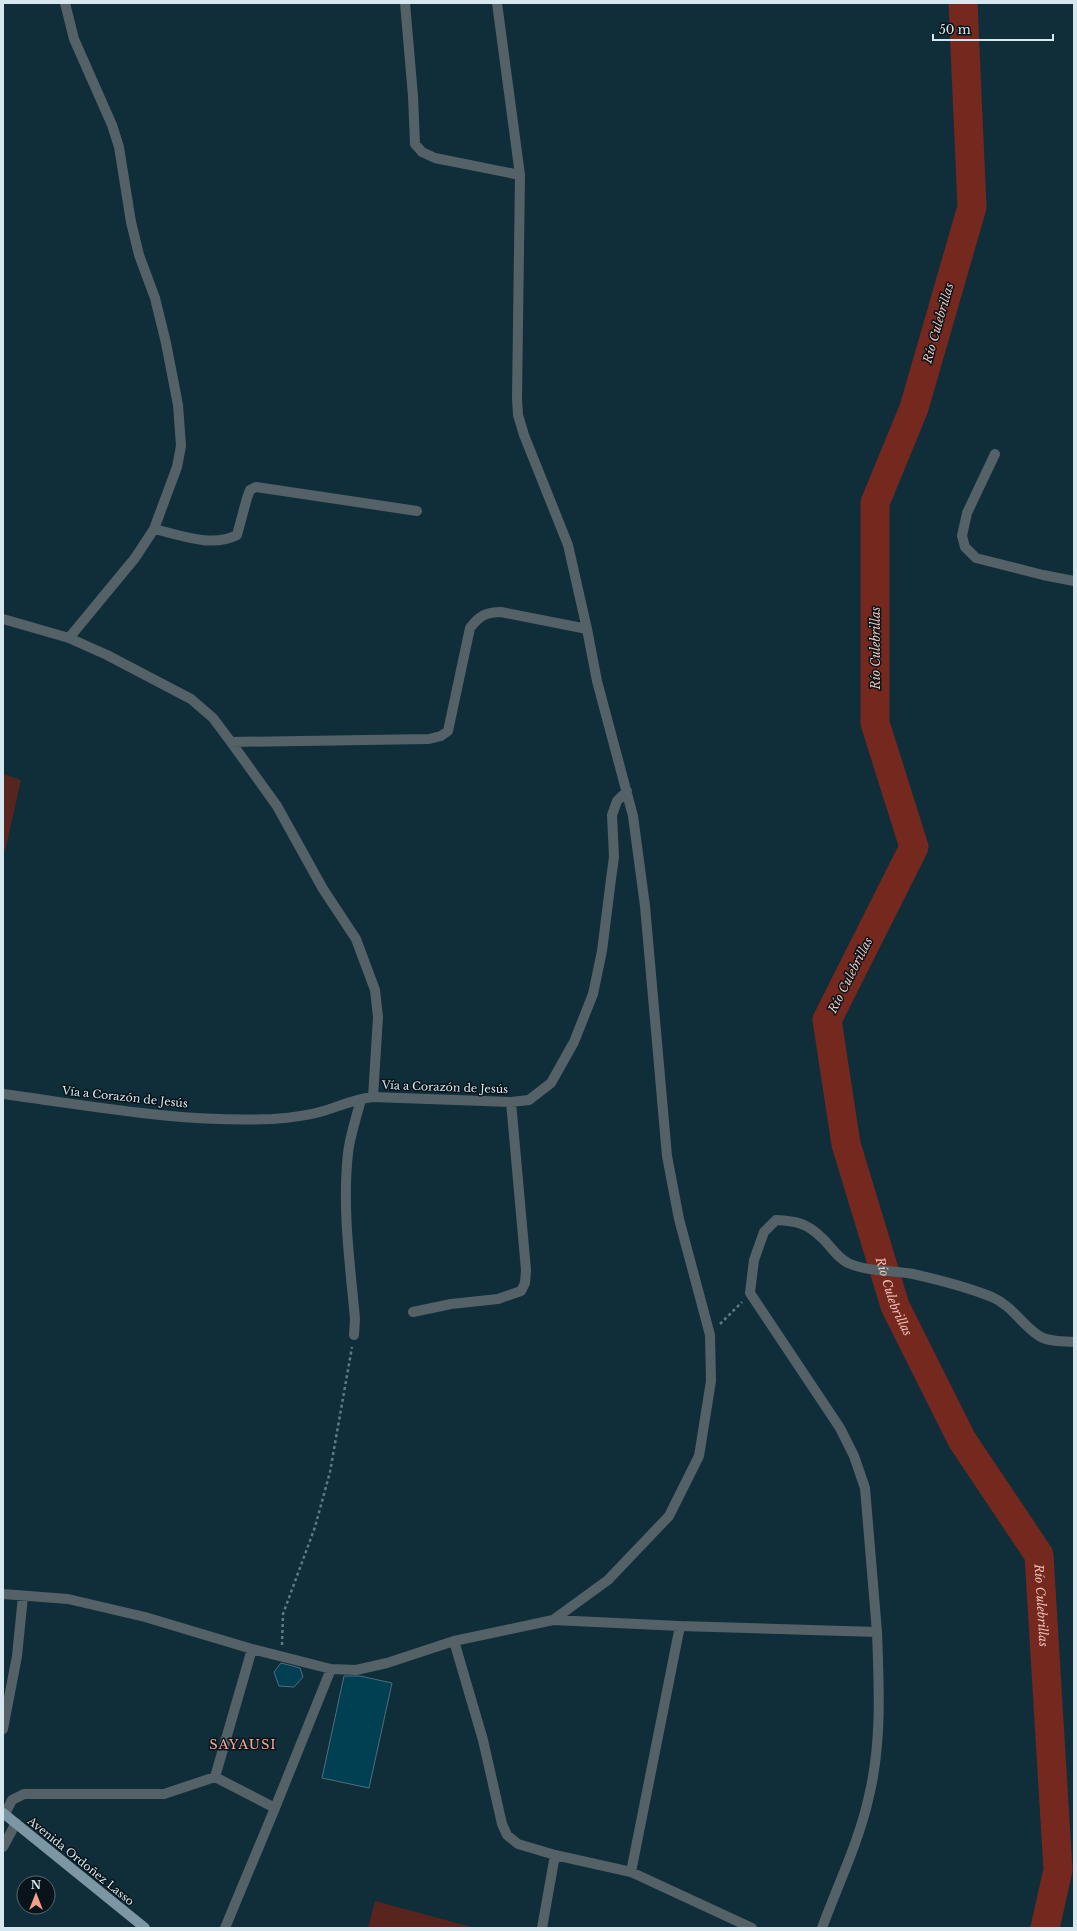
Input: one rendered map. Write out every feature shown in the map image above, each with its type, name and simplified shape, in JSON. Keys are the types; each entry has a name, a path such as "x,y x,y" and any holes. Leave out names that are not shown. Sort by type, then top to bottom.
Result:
{"main road":[{"name":"Avenida Ordoñez Lasso","path":"4,1814 145,1928"}],"street":[{"path":"65,3 74,39 112,124 119,147 131,222 139,255 155,298 166,343 178,405 181,446 177,467 154,529 135,558 69,638"},
{"path":"405,3 413,89 415,144 422,152 435,158 520,176"},
{"path":"497,3 520,176 518,415 524,435 568,545 597,682 633,816 645,906 667,1156 679,1219 710,1335 711,1381 700,1456 669,1516 608,1580 553,1620"},
{"path":"995,454 967,513 962,536 965,548 976,558 1043,575 1074,580"},
{"path":"154,529 212,541 228,540 237,535 250,490 256,487 418,511"},
{"path":"231,742 429,739 441,736 448,731 470,628 477,619 489,612 501,612 587,629"},
{"path":"3,619 69,638 107,655 191,699 213,718 277,806 323,889 356,939 375,990 378,1017 373,1097"},
{"name":"Vía a Corazón de Jesús","path":"3,1094 142,1112 207,1118 273,1118 319,1112 361,1099 373,1097 511,1102 529,1100 551,1084 574,1042 593,994 602,951 614,857 612,815 616,801 627,791"},
{"path":"354,1335 355,1319 346,1222 345,1193 348,1151 361,1099"},
{"path":"413,1312 451,1304 498,1300 521,1291 525,1283 526,1270 511,1102"},
{"path":"822,1928 850,1859 869,1796 878,1739 879,1703 877,1632 865,1488 854,1456 840,1428 750,1293 754,1260 764,1232 776,1220 799,1222 822,1238 833,1253 846,1262 860,1268 913,1274 968,1288 994,1298 1015,1312 1028,1327 1041,1337 1074,1342"},
{"path":"3,1594 68,1599 144,1617 252,1649 282,1655 331,1669 356,1670 387,1663 454,1641 553,1620 680,1626 877,1632"},
{"path":"3,1729 17,1656 23,1596"},
{"path":"631,1872 680,1626"},
{"path":"454,1641 483,1740 502,1824 507,1835 518,1844 555,1855 631,1872 752,1928"},
{"path":"215,1777 252,1649"},
{"path":"225,1928 331,1669"},
{"path":"4,1814 12,1800 24,1794 164,1794 215,1777 275,1808"},
{"path":"3,1848 16,1823"},
{"path":"542,1928 555,1855"}],"path":[{"path":"710,1335 750,1293"},
{"path":"282,1655 283,1614 315,1527 330,1472 354,1335"}],"shaded area":[{"path":"3,774 21,780 5,851 3,851"},
{"path":"375,1901 475,1928 368,1928"}],"building":[{"path":"281,1663 300,1668 303,1677 294,1687 279,1686 274,1672"},
{"path":"344,1676 360,1676 392,1683 369,1788 322,1778"}],"waterway":[{"name":"Río Culebrillas","path":"963,3 972,207 914,408 875,503 875,723 914,847 827,1020 846,1144 895,1306 962,1440 1039,1555 1058,1870 1045,1928"}],"district":[{"name":"SAYAUSI","path":"243,1744"}]}
